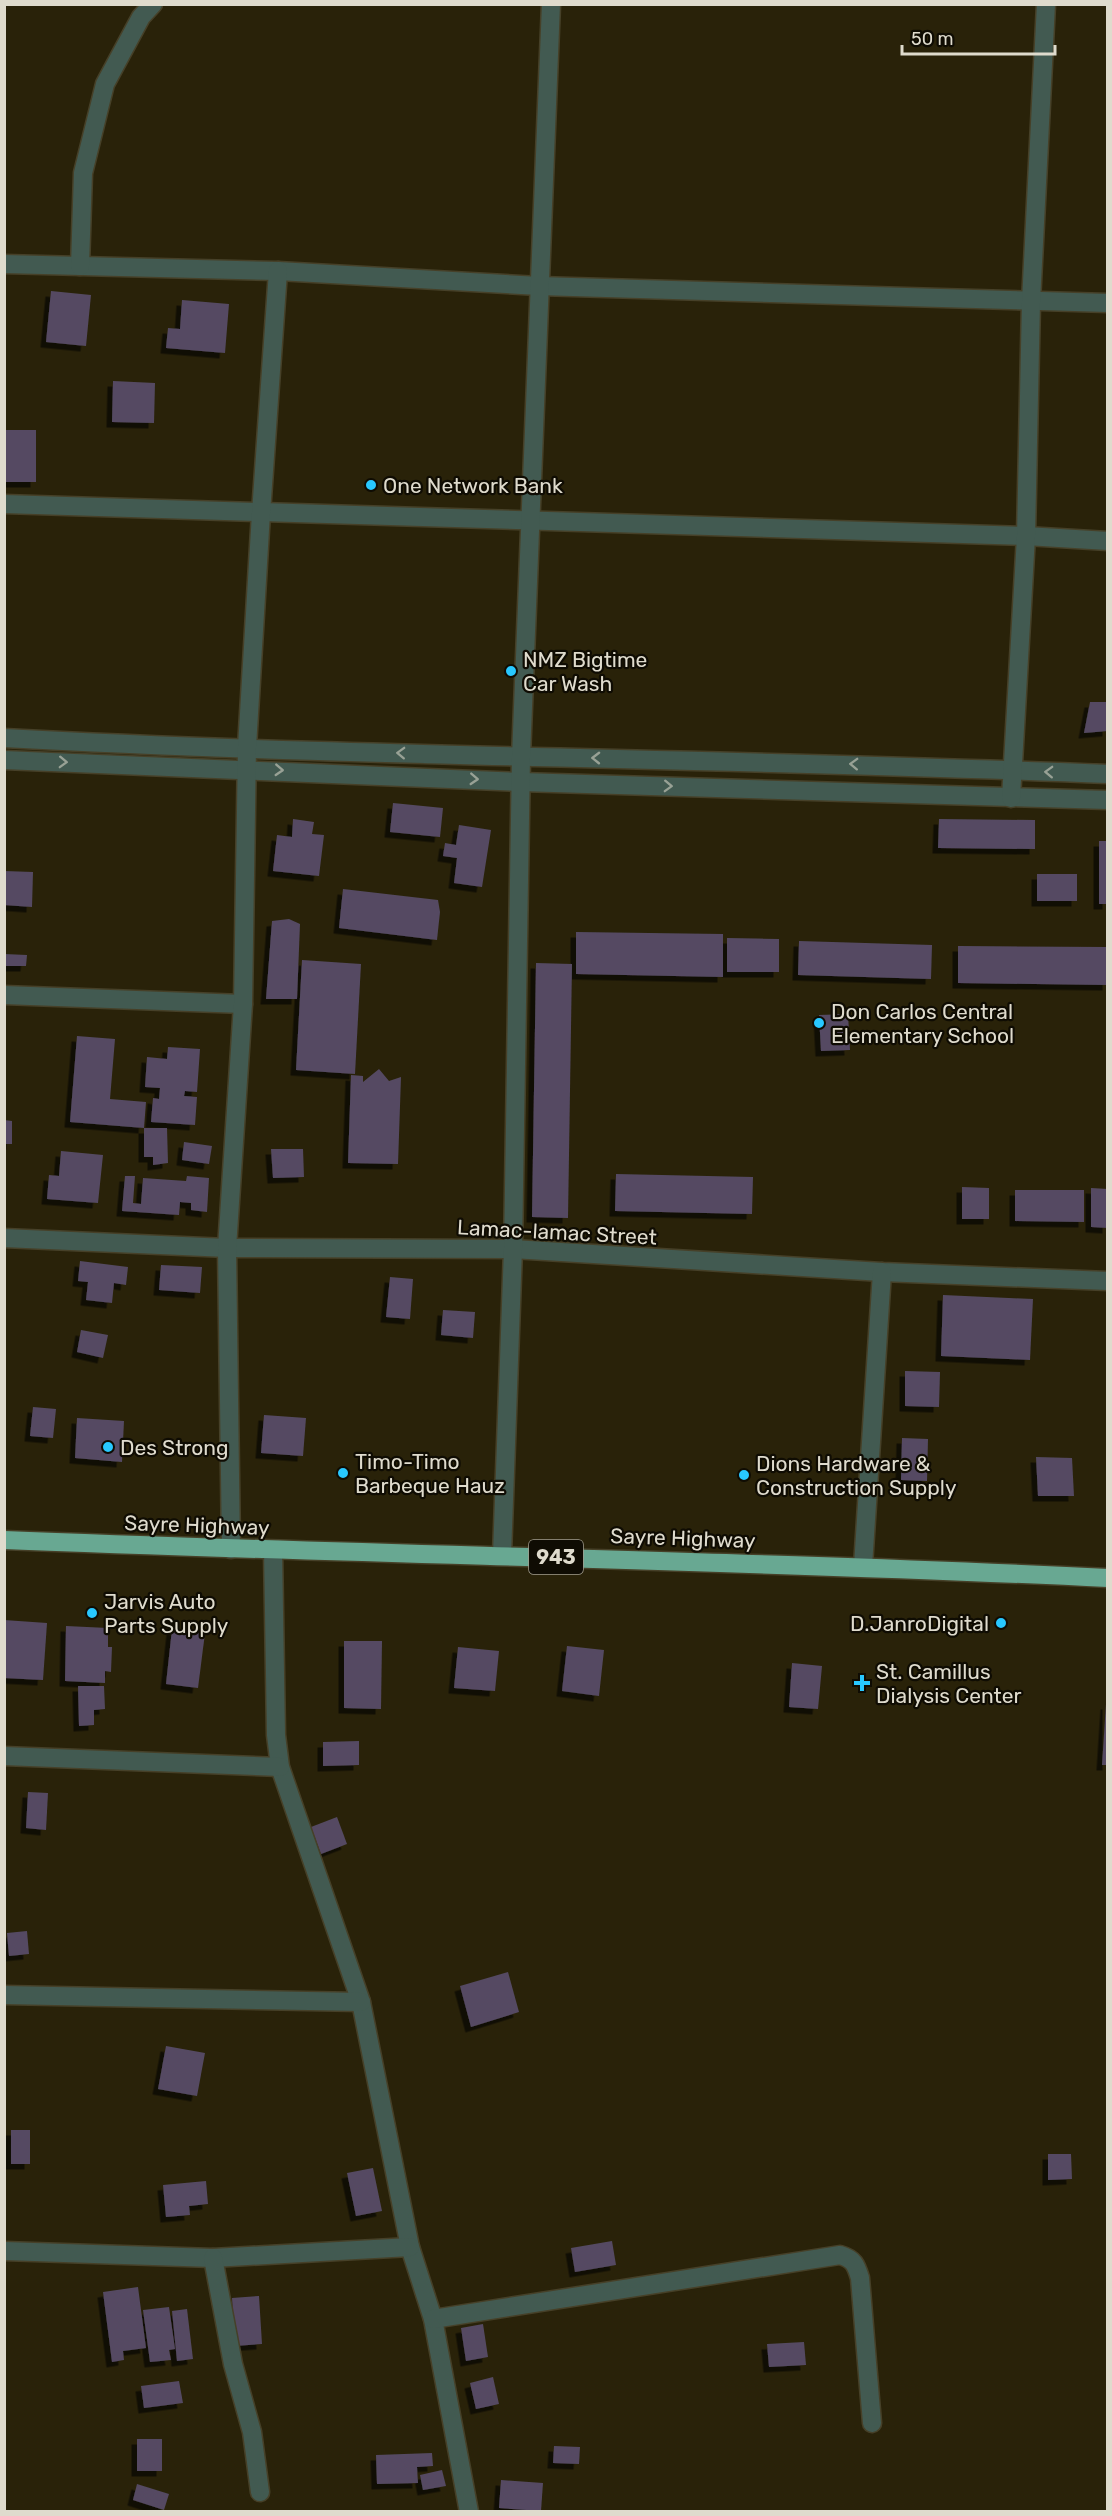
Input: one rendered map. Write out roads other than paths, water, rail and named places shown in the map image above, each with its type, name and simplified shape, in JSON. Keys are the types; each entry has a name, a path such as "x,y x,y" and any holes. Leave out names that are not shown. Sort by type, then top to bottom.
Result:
{"highway":[{"name":"Sayre Highway","path":"4,1540 231,1550 502,1555 863,1566 1107,1578"}],"street":[{"path":"80,266 83,173 105,84 141,17 153,4"},
{"path":"502,1555 513,1250 521,757 532,521 550,4"},
{"path":"1011,798 1026,536 1031,302 1046,4"},
{"path":"4,264 278,271 539,286 1107,303"},
{"path":"231,1550 227,1248 243,1005 247,747 278,271"},
{"path":"4,504 1026,536 1107,542"},
{"path":"4,738 521,757 778,762 1107,774"},
{"path":"4,760 247,768 521,782 1107,800"},
{"path":"4,994 243,1005"},
{"name":"Lamac-lamac Street","path":"4,1238 227,1248 513,1250 882,1272 1107,1281"},
{"path":"863,1566 882,1272"},
{"path":"273,1550 276,1735 280,1767 361,2002 410,2247 434,2319 469,2511"},
{"path":"4,1756 280,1767"},
{"path":"4,1995 361,2002"},
{"path":"4,2251 213,2258 410,2247"},
{"path":"434,2319 840,2255 850,2258 856,2265 860,2278 872,2423"},
{"path":"213,2258 231,2355 252,2432 260,2492"}],"place":[{"name":"One Network Bank","path":"371,485"},
{"name":"NMZ Bigtime Car Wash","path":"511,671"},
{"name":"Don Carlos Central Elementary School","path":"819,1023"},
{"name":"Des Strong","path":"108,1447"},
{"name":"Timo-Timo Barbeque Hauz","path":"343,1473"},
{"name":"Dions Hardware & Construction Supply","path":"744,1475"},
{"name":"Jarvis Auto Parts Supply","path":"92,1613"},
{"name":"D.JanroDigital","path":"1001,1623"},
{"name":"St. Camillus Dialysis Center","path":"862,1683"}]}
